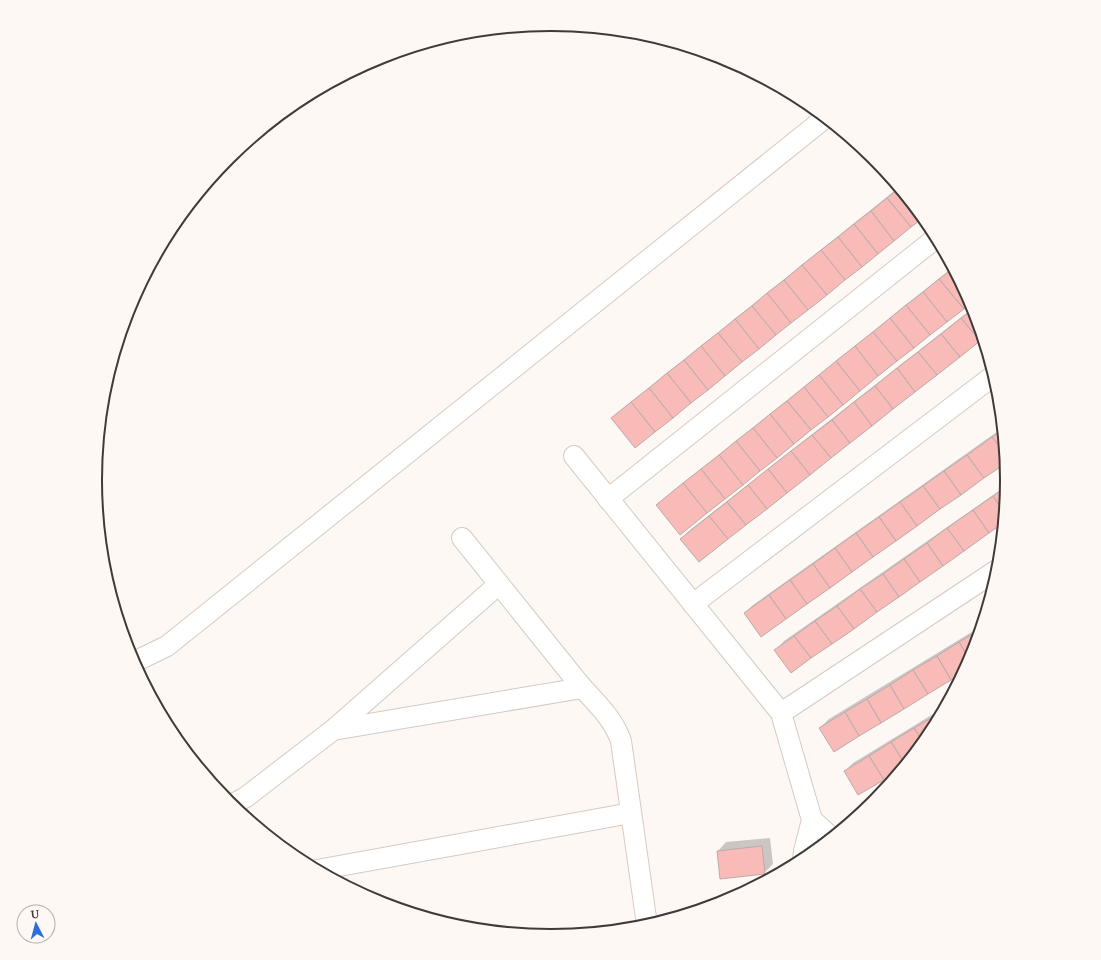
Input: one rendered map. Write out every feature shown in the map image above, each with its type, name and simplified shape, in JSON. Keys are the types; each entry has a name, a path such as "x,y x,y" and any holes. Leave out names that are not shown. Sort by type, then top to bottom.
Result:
{"street":[{"path":"139,659 166,646 821,122"},
{"path":"608,499 931,242"},
{"path":"694,604 988,380"},
{"path":"574,456 781,713 812,820 810,846"},
{"path":"462,538 582,688 612,720 617,730 621,741 646,918"},
{"path":"781,713 989,575"},
{"path":"238,802 333,730 499,584"},
{"path":"333,730 582,688"},
{"path":"325,869 631,813"},
{"path":"812,820 827,834"}],"building":[{"path":"894,192 918,222 911,227 887,198"},
{"path":"887,198 911,227 894,241 871,211"},
{"path":"871,211 894,241 878,254 854,224"},
{"path":"854,224 878,254 862,267 838,237"},
{"path":"838,237 862,267 845,280 821,250"},
{"path":"821,250 845,280 827,295 802,265"},
{"path":"802,265 827,295 808,310 784,280"},
{"path":"948,272 965,308 964,309 939,279"},
{"path":"939,279 964,309 947,322 923,292"},
{"path":"784,280 808,310 791,323 767,293"},
{"path":"923,292 947,322 930,335 906,305"},
{"path":"767,293 791,323 776,335 752,306"},
{"path":"906,305 930,335 914,348 890,318"},
{"path":"752,306 776,335 759,349 735,319"},
{"path":"967,313 976,336 961,318"},
{"path":"890,318 914,348 897,361 873,332"},
{"path":"961,318 976,336 978,343 960,357 941,334"},
{"path":"735,319 759,349 742,362 718,333"},
{"path":"873,332 897,361 878,376 855,346"},
{"path":"718,333 742,362 725,376 701,346"},
{"path":"941,334 960,357 937,375 918,352"},
{"path":"701,346 725,376 708,390 684,360"},
{"path":"855,346 878,376 860,391 836,361"},
{"path":"918,352 937,375 915,392 897,368"},
{"path":"684,360 708,390 691,403 667,373"},
{"path":"836,361 860,391 843,405 819,375"},
{"path":"897,368 915,392 893,409 875,386"},
{"path":"667,373 691,403 673,418 649,388"},
{"path":"819,375 843,405 828,417 804,387"},
{"path":"875,386 893,409 872,426 854,402"},
{"path":"804,387 828,417 811,430 787,401"},
{"path":"649,388 673,418 655,432 631,402"},
{"path":"787,401 811,430 794,444 770,414"},
{"path":"631,402 655,432 635,448 611,418"},
{"path":"854,402 872,426 850,443 832,420"},
{"path":"770,414 794,444 777,458 753,428"},
{"path":"832,420 850,443 831,458 812,435"},
{"path":"753,428 777,458 760,471 736,441"},
{"path":"997,433 998,446 992,437"},
{"path":"812,435 831,458 810,475 791,451"},
{"path":"992,437 998,446 1000,468 984,478 967,455"},
{"path":"736,441 760,471 743,485 719,455"},
{"path":"791,451 810,475 787,493 768,469"},
{"path":"719,455 743,485 725,499 701,469"},
{"path":"967,455 984,478 961,495 944,471"},
{"path":"701,469 725,499 707,513 683,483"},
{"path":"768,469 787,493 767,509 748,485"},
{"path":"944,471 961,495 940,509 923,486"},
{"path":"683,483 707,513 680,535 656,505"},
{"path":"748,485 767,509 746,525 727,502"},
{"path":"923,486 940,509 917,526 900,502"},
{"path":"1000,491 999,505 993,496"},
{"path":"993,496 999,505 997,527 989,533 973,510"},
{"path":"727,502 746,525 728,539 709,516"},
{"path":"900,502 917,526 896,541 879,517"},
{"path":"973,510 989,533 964,551 947,528"},
{"path":"709,516 728,539 699,562 680,539"},
{"path":"879,517 896,541 873,557 856,533"},
{"path":"947,528 964,551 943,566 927,543"},
{"path":"856,533 873,557 852,572 835,548"},
{"path":"927,543 943,566 920,582 904,559"},
{"path":"835,548 852,572 830,588 813,564"},
{"path":"904,559 920,582 899,597 883,574"},
{"path":"813,564 830,588 807,604 790,580"},
{"path":"883,574 899,597 877,612 860,589"},
{"path":"790,580 807,604 786,619 769,595"},
{"path":"860,589 877,612 854,629 837,606"},
{"path":"769,595 786,619 761,637 744,613"},
{"path":"837,606 854,629 832,644 815,621"},
{"path":"815,621 832,644 811,658 794,636"},
{"path":"972,634 965,652 959,642"},
{"path":"794,636 811,658 791,673 774,650"},
{"path":"959,642 965,652 953,679 951,680 937,656"},
{"path":"937,656 951,680 928,694 913,670"},
{"path":"913,670 928,694 904,709 890,685"},
{"path":"890,685 904,709 881,723 867,699"},
{"path":"867,699 881,723 859,736 845,712"},
{"path":"845,712 859,736 834,752 819,728"},
{"path":"931,718 919,736 914,728"},
{"path":"914,728 919,736 902,759 891,742"},
{"path":"891,742 902,759 884,780 869,756"},
{"path":"869,756 884,780 858,795 844,771"},
{"path":"762,846 765,874 720,879 717,851"}]}
